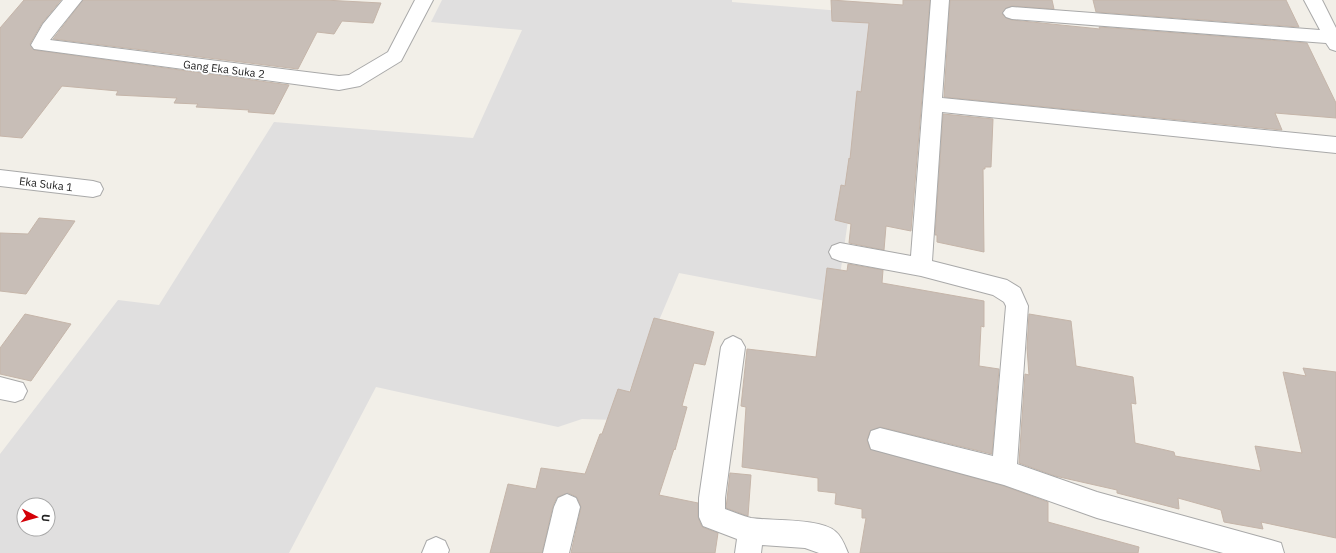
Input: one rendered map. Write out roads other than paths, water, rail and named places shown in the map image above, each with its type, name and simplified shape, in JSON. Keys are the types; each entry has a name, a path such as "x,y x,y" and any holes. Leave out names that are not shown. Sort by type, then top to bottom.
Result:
{"street":[{"name":"Gang Eka Suka 2","path":"73,0 46,33 40,42 40,45 339,83 353,81 395,56 424,0"},
{"path":"921,267 934,104 940,0"},
{"path":"1313,0 1334,41"},
{"path":"1012,13 1078,8 1208,28 1334,41"},
{"path":"934,104 1336,145"},
{"name":"Eka Suka 1","path":"0,178 92,189"},
{"path":"840,252 921,267 1000,287 1012,295 1017,306 1004,472"},
{"path":"733,347 712,498 712,516 749,542 805,535 826,540 835,553"},
{"path":"880,440 1004,472 1097,505 1271,553"},
{"path":"556,553 567,507"}]}
